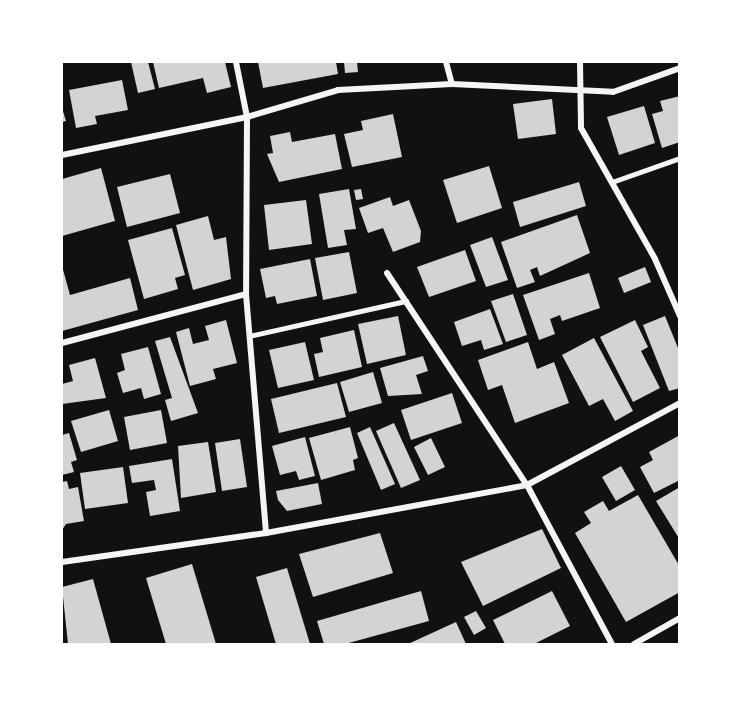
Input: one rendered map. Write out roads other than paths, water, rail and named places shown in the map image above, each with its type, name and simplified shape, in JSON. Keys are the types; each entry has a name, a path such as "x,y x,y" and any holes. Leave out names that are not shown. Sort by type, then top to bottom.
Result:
{"street":[{"path":"236,62 248,117 246,294 266,533"},
{"path":"446,62 452,84"},
{"path":"580,62 581,128 612,182 680,316"},
{"path":"62,156 248,117 338,90 452,84 582,86 613,92 680,68"},
{"path":"387,273 527,485 612,645"},
{"path":"62,343 246,294"},
{"path":"62,562 266,533 527,485 680,403"},
{"path":"635,644 680,618"}],"lane":[{"path":"612,182 680,158"},
{"path":"249,336 406,301"}]}
